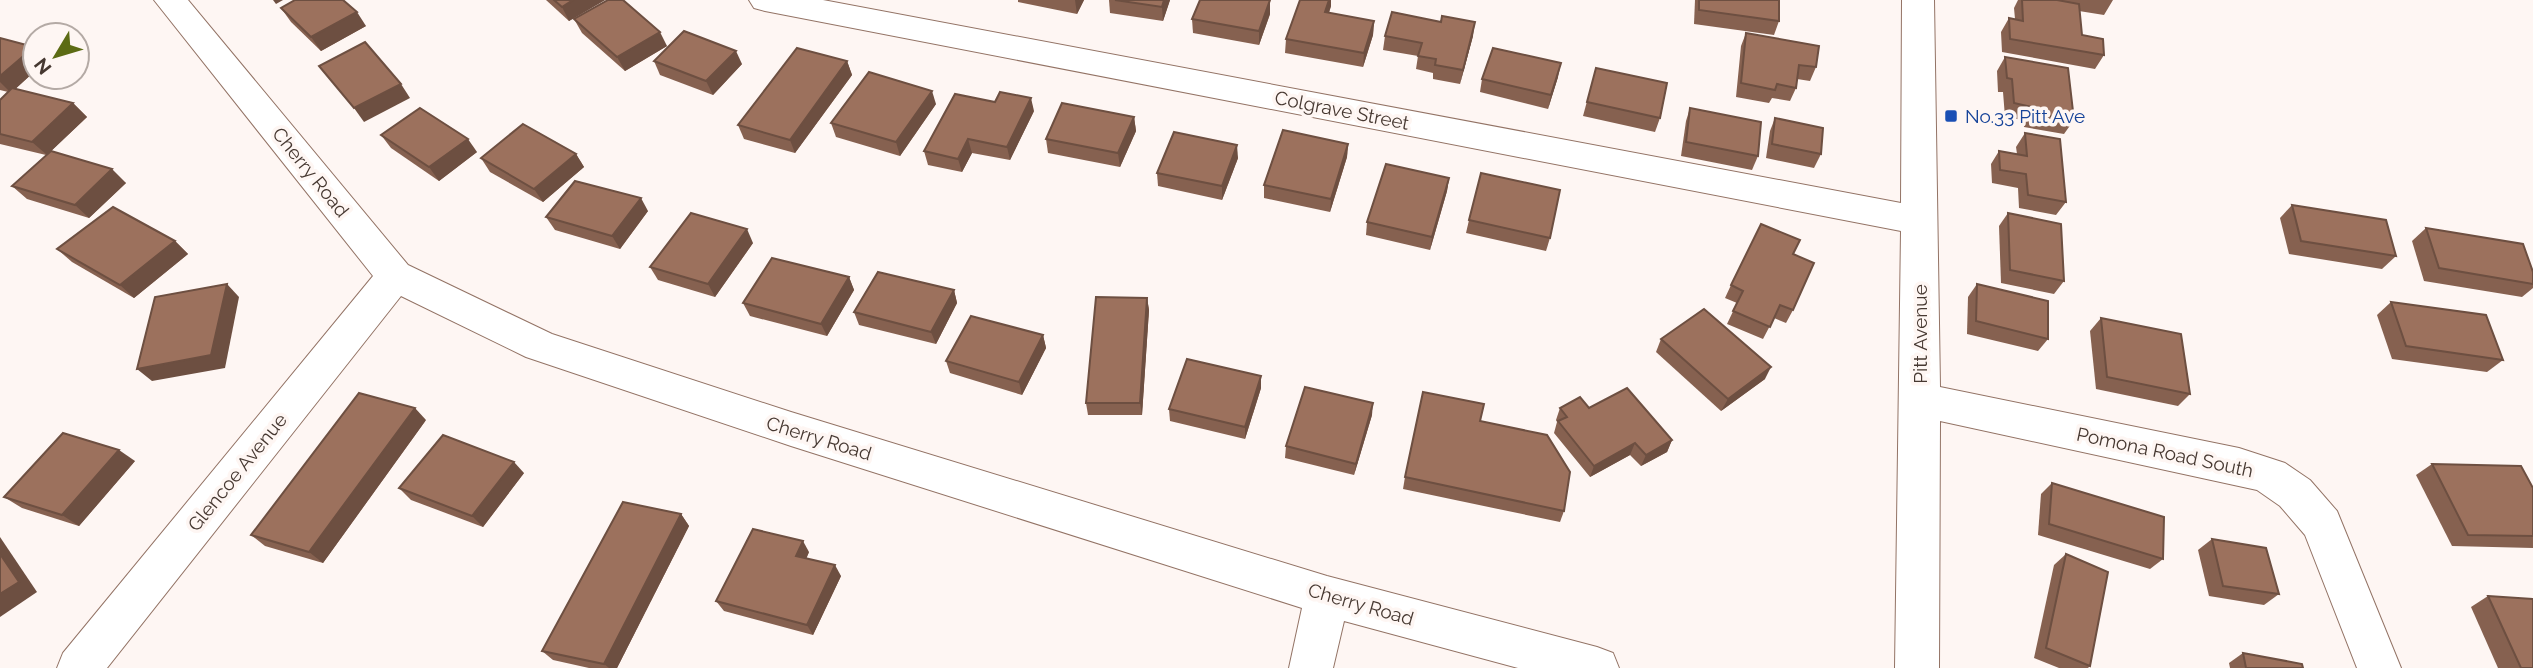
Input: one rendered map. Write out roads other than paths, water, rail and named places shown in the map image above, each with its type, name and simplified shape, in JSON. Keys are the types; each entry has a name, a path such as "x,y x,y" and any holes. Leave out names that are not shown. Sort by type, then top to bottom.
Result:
{"street":[{"name":"Cherry Road","path":"170,0 396,276 540,346 790,429 1327,596 1597,668"},
{"name":"Colgrave Street","path":"765,0 1920,221"},
{"name":"Pitt Avenue","path":"1917,668 1920,400 1918,0"},
{"name":"Glencoe Avenue","path":"79,668 396,276"},
{"name":"Pomona Road South","path":"1920,400 2225,463 2270,476 2295,493 2322,524 2379,668"},
{"path":"1311,668 1327,596"}],"place":[{"name":"No.33 Pitt Ave","path":"1951,116"}]}
